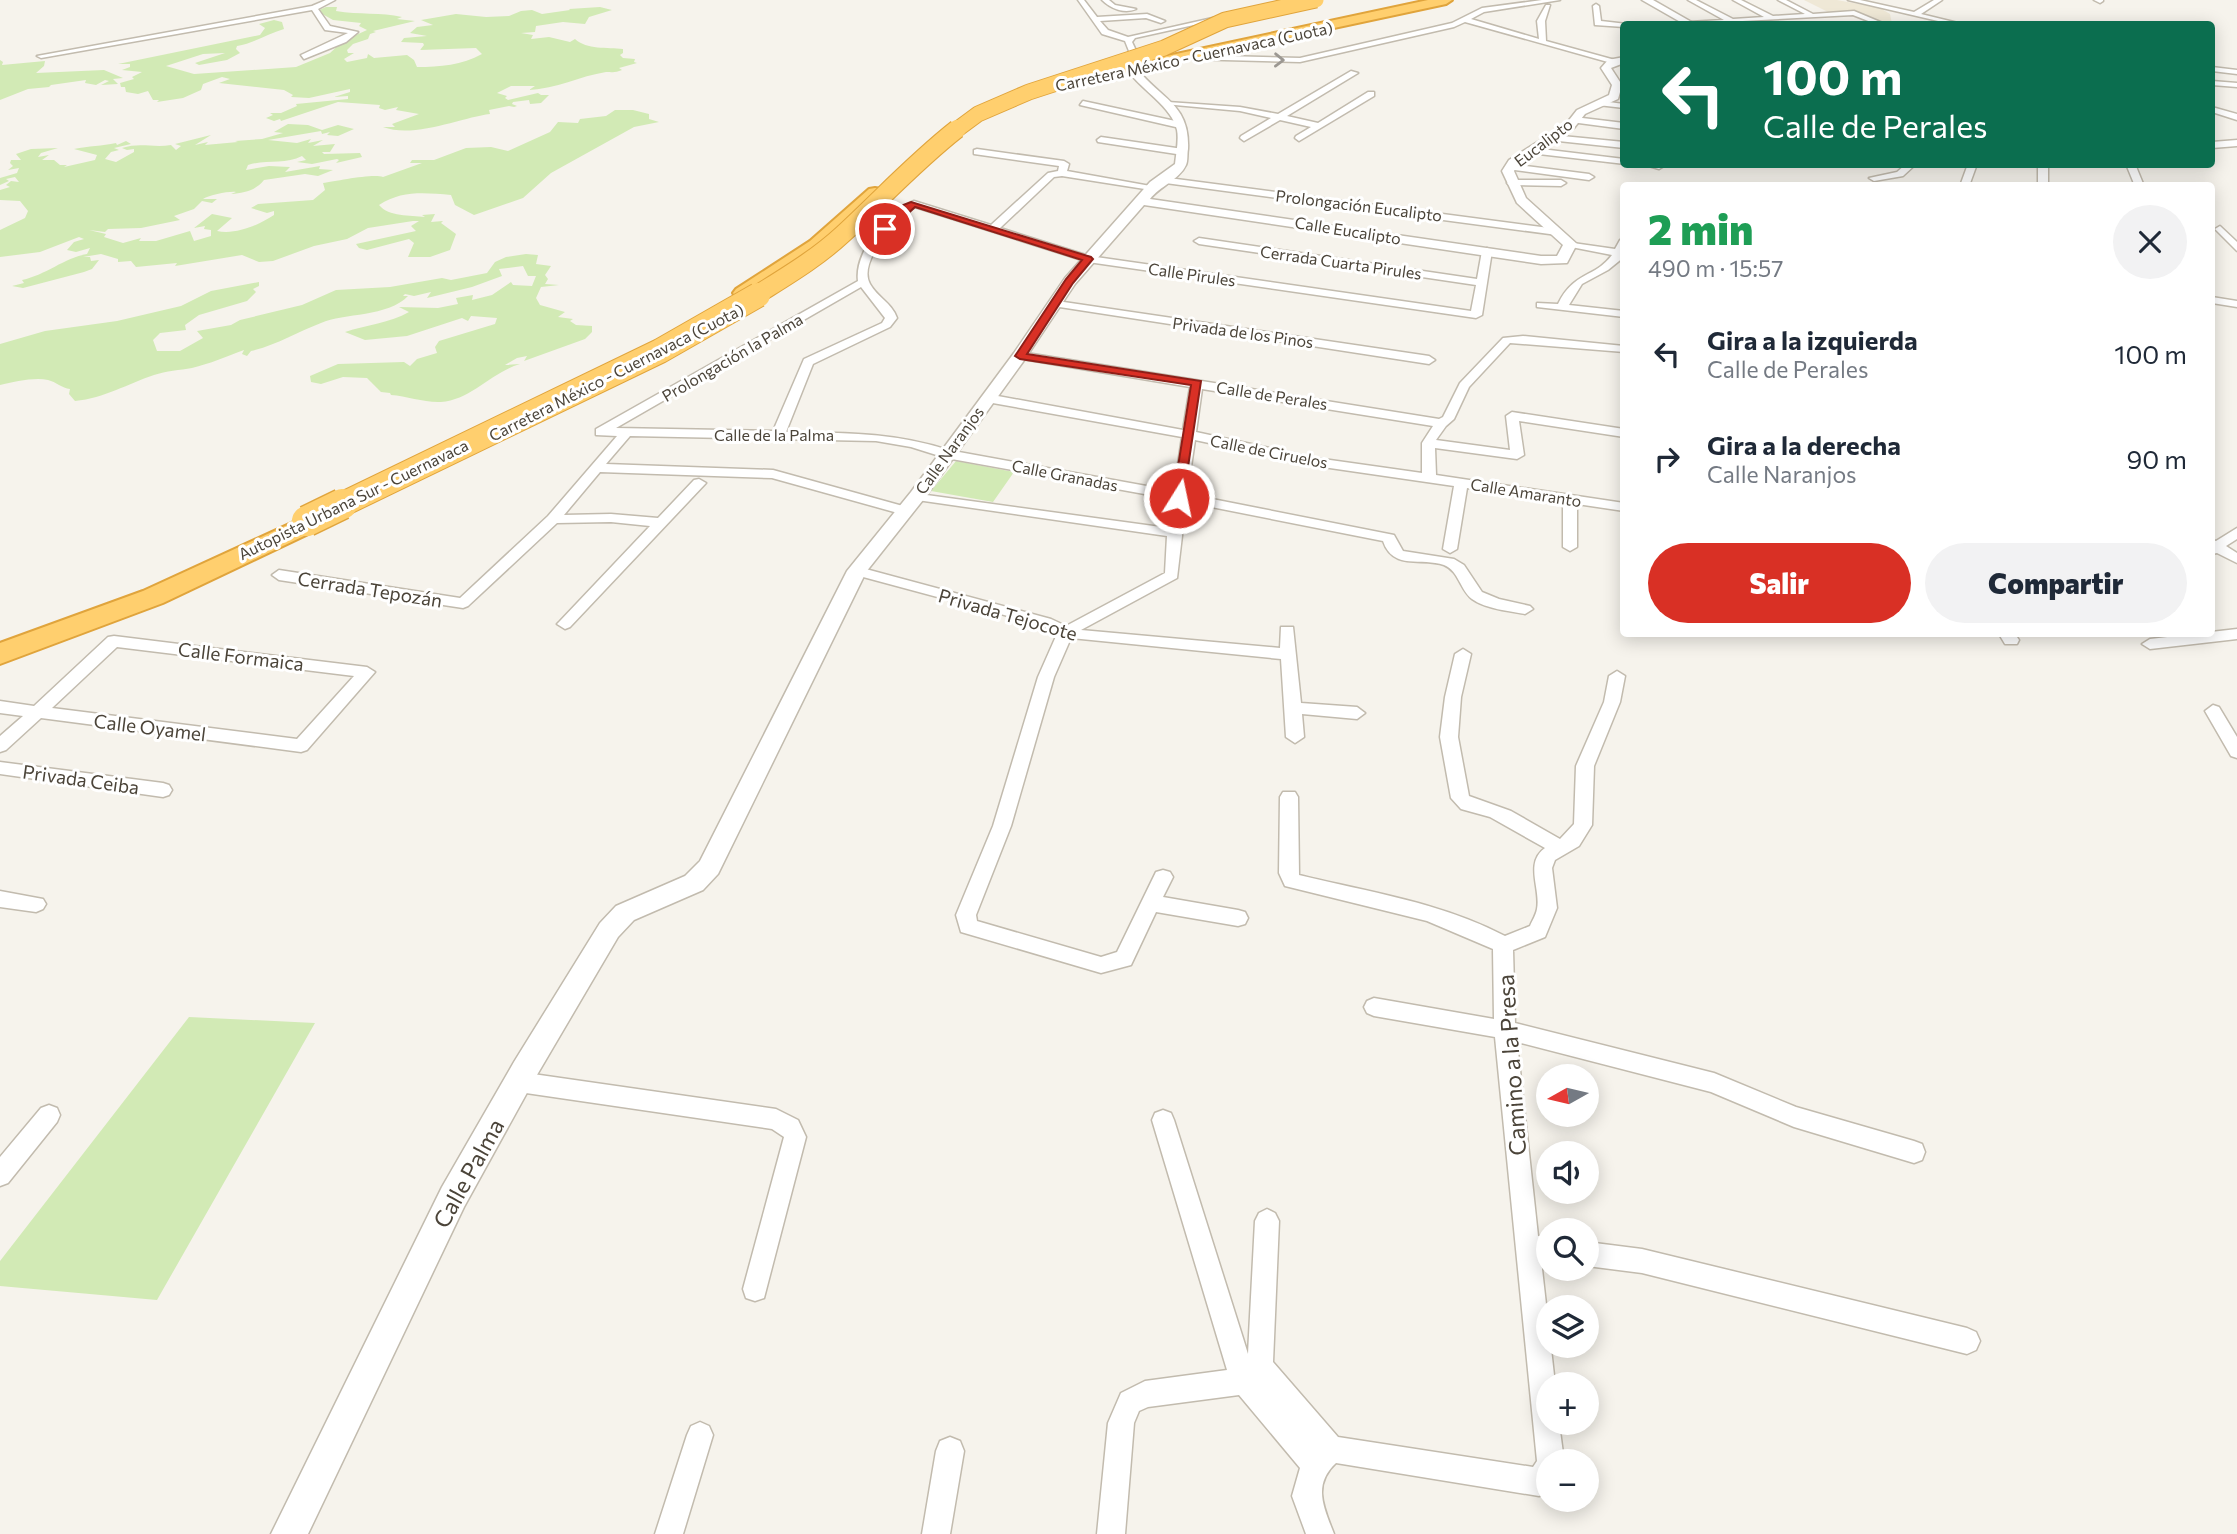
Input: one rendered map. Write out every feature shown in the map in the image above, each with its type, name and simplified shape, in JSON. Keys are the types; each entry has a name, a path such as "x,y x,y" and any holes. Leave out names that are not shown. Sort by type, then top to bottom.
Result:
{"highway":[{"name":"Autopista Urbana Sur - Cuernavaca","path":"0,640 50,622 187,562 502,414 718,306 795,258 829,232 937,132 979,107 1035,85 1158,46 1219,18 1297,0"},
{"name":"Autopista Urbana Sur - Cuernavaca","path":"0,648 136,599 224,561 660,351 726,315 806,264 841,236 930,150 978,114 1029,92 1164,48 1225,20 1316,0"},
{"name":"Carretera México - Cuernavaca (Cuota)","path":"0,640 40,629 165,579 659,341 756,286 817,245 939,134 1002,99 1044,84 1422,0"},
{"name":"Carretera México - Cuernavaca (Cuota)","path":"0,654 153,597 447,458 721,321 816,258 953,133 996,109 1054,86 1446,0"}],"street":[{"path":"41,56 314,8 332,0"},
{"path":"1080,0 1093,19 1111,36 1128,39 1140,34 1316,0"},
{"path":"1105,0 1113,6 1142,10"},
{"path":"1186,57 1300,60 1454,26 1482,10 1558,0"},
{"path":"1646,0 1684,21"},
{"path":"1690,0 1731,21"},
{"path":"1736,0 1778,21"},
{"path":"1782,0 1826,21"},
{"path":"1851,0 1947,21"},
{"path":"1917,13 1939,0"},
{"path":"1543,43 1541,21 1548,6"},
{"path":"1596,6 1598,23 1620,25"},
{"path":"304,57 343,40 354,32 328,28 314,8"},
{"path":"1750,21 1848,13 1874,21"},
{"path":"1093,19 1147,16 1160,22"},
{"path":"1467,20 1543,43 1618,61"},
{"path":"1044,84 1056,78 1131,61 1135,57 1128,39"},
{"name":"Eucalipto","path":"1570,244 1527,206 1509,178 1510,167 1552,138 1581,112 1615,97 1620,85 1606,71 1607,65 1618,61"},
{"path":"2215,70 2237,72"},
{"path":"1101,140 1184,152 1180,125 1168,104 1143,84 1134,72"},
{"path":"2227,72 2234,86"},
{"path":"1244,138 1354,73"},
{"path":"2215,83 2234,86"},
{"path":"1299,138 1371,94"},
{"path":"1083,103 1180,125"},
{"path":"1601,103 1620,105"},
{"path":"1168,104 1202,110 1283,117 1320,126"},
{"path":"2215,110 2237,117"},
{"path":"1574,120 1620,125"},
{"path":"1552,138 1620,145"},
{"path":"2215,145 2237,143"},
{"path":"1533,150 1620,161"},
{"path":"977,152 1058,162 1065,166 1062,173 1046,177 993,229"},
{"name":"Calle Naranjos","path":"709,867 857,571 1020,356 1070,281 1156,183 1176,170 1181,164 1184,152"},
{"path":"1510,167 1590,177"},
{"path":"1874,178 1899,174 1907,168"},
{"name":"Prolongación Eucalipto","path":"1062,173 1343,200 1557,232"},
{"path":"1512,183 1561,183"},
{"name":"Calle Eucalipto","path":"1141,201 1555,261 1562,260 1570,244"},
{"name":"Calle Pirules","path":"863,282 862,274 877,240 906,207 914,204 1088,259 1476,315 1483,283"},
{"path":"2216,228 2237,231"},
{"path":"2216,228 2237,248"},
{"name":"Cerrada Cuarta Pirules","path":"1199,241 1483,283"},
{"path":"1570,244 1620,253"},
{"path":"1483,283 1486,251"},
{"path":"1562,307 1570,289 1585,276 1614,261 1620,254"},
{"path":"778,435 808,362 886,325 891,318 889,312 863,282"},
{"name":"Prolongación la Palma","path":"601,432 863,282"},
{"path":"2215,300 2237,304"},
{"name":"Privada de los Pinos","path":"1057,304 1429,360"},
{"path":"1541,305 1620,314"},
{"path":"1429,477 1428,443 1441,423 1448,419 1464,386 1507,340 1523,339 1620,349"},
{"name":"Calle de Perales","path":"1020,356 1441,423"},
{"path":"1163,877 1124,959 1114,964 1101,965 968,926 966,915 1002,826 1046,677 1066,632 1172,575 1174,534 1197,383"},
{"name":"Calle de Ciruelos","path":"987,398 1189,435 1316,462 1429,477"},
{"path":"1428,443 1517,455 1511,416 1620,432"},
{"name":"Calle de la Palma","path":"601,432 876,437 913,443 946,454"},
{"name":"Cerrada Tepozán","path":"279,575 463,603 553,519 627,432"},
{"name":"Calle Granadas","path":"946,454 1057,472 1390,538 1394,551 1402,556 1451,563 1464,574 1478,595 1525,609"},
{"path":"594,468 773,474 911,503 1174,534"},
{"name":"Calle Amaranto","path":"1429,477 1620,506"},
{"path":"1450,549 1461,482"},
{"path":"565,624 699,483"},
{"path":"1570,499 1570,547"},
{"path":"553,519 611,518 662,523"},
{"path":"2215,546 2237,532"},
{"path":"2215,548 2237,559"},
{"name":"Privada Tejocote","path":"857,571 1046,622 1066,632 1083,636 1287,653"},
{"path":"1287,631 1295,737"},
{"path":"2215,637 2237,634"},
{"path":"2150,644 2211,637"},
{"name":"Calle Formaica","path":"37,712 114,640 368,672 301,746"},
{"path":"1463,654 1452,697 1449,737 1460,798 1466,804 1510,819 1561,849"},
{"path":"1289,797 1287,873 1292,881 1427,914 1462,925 1503,945 1526,938 1538,930 1547,908 1543,868 1548,856 1579,834 1583,825 1585,766 1612,702 1616,676"},
{"name":"Calle Oyamel","path":"0,707 301,746"},
{"path":"1294,709 1357,713"},
{"path":"2213,711 2232,734 2237,752"},
{"path":"0,746 37,712"},
{"name":"Privada Ceiba","path":"0,768 163,790"},
{"name":"Calle Palma","path":"289,1534 453,1197 608,930 625,913 694,883 709,867"},
{"path":"0,899 36,904"},
{"path":"1152,903 1238,918"},
{"name":"Camino a la Presa","path":"1503,945 1505,1030 1536,1235"},
{"path":"1374,1007 1505,1030 1714,1083 1794,1117 1913,1152"},
{"path":"519,1082 776,1119 790,1127 795,1137 755,1289"},
{"path":"0,1175 49,1115"},
{"path":"1163,1120 1212,1285 1244,1381 1323,1456 1536,1482"},
{"path":"1267,1221 1260,1367 1323,1456"},
{"path":"1599,1256 1642,1261 1967,1340"},
{"name":"Camino a la Presa","path":"1540,1281 1549,1449"},
{"path":"1111,1534 1121,1423 1130,1402 1144,1394 1244,1381"},
{"path":"669,1534 700,1434"},
{"path":"936,1534 950,1451"},
{"path":"1320,1534 1306,1496 1323,1456"}],"shaded area":[{"path":"1804,0 1837,0 1880,8 1890,14 1891,21 1872,21 1852,12 1830,13"}],"green space":[{"path":"326,7 337,7 336,11 353,13 394,15 402,17 397,19 415,21 373,31 376,32 370,34 368,39 353,44 347,50 348,53 354,53 344,59 347,62 367,58 368,54 374,58 407,55 414,60 417,67 434,67 459,63 482,54 476,48 420,50 423,43 401,42 404,38 427,36 410,33 417,27 433,25 421,20 456,14 509,16 521,11 532,10 542,14 600,7 612,10 589,17 585,24 563,22 536,26 535,32 521,33 533,35 531,39 549,37 570,42 575,39 591,46 623,49 620,55 623,58 635,59 634,62 637,63 619,68 622,70 618,72 596,74 549,87 529,90 535,86 511,86 497,93 507,96 505,98 508,100 538,93 549,95 541,103 530,104 529,100 513,102 512,104 517,106 489,110 490,114 438,126 409,130 383,127 395,127 392,124 419,114 396,110 398,107 385,110 379,108 380,105 338,102 281,121 266,118 273,115 270,113 281,113 297,106 296,104 348,99 348,96 334,97 350,92 350,89 309,98 291,97 293,95 284,90 219,83 230,79 222,77 203,84 201,90 183,98 157,102 159,100 153,100 148,91 138,94 126,92 125,87 121,87 120,83 134,79 132,77 142,72 122,70 130,67 130,64 118,64 260,35 265,28 259,24 274,20 282,22 284,29 237,46 236,49 240,53 227,60 199,65 195,63 225,53 203,54 166,66 194,74 296,67 330,53 343,41 367,30 359,26 361,23 333,20 317,11"},
{"path":"0,60 2,65 45,61 44,66 36,73 104,70 123,78 113,79 118,84 101,85 109,81 105,80 96,85 85,83 86,80 28,89 0,100"},
{"path":"615,110 633,110 649,114 649,119 659,122 634,127 551,173 523,198 474,215 455,205 451,195 405,195 379,205 388,212 400,215 425,217 422,215 435,214 431,222 443,221 441,223 456,234 450,250 430,257 408,257 414,243 409,239 367,250 356,244 416,231 411,226 419,221 413,221 368,228 347,239 314,246 273,261 259,262 242,255 175,266 177,263 136,267 131,261 118,262 118,259 101,254 83,257 90,257 91,261 99,260 92,269 84,272 23,288 12,286 87,254 90,248 76,252 67,250 74,242 84,239 79,237 40,252 0,257 0,230 25,218 28,211 20,201 0,200 0,190 10,187 6,185 11,181 19,182 15,177 6,179 9,181 0,185 0,178 17,173 19,168 8,170 13,166 11,160 21,160 16,154 31,149 58,148 41,153 38,157 49,155 42,160 54,160 60,165 67,165 64,167 95,160 97,155 74,149 117,145 126,141 131,144 114,148 119,150 111,152 105,159 116,162 134,152 134,149 122,148 129,146 171,145 176,150 181,146 175,144 211,135 195,145 262,139 283,133 274,132 288,124 308,125 322,130 338,125 354,129 338,136 327,135 330,132 322,134 321,131 268,140 297,143 311,139 308,143 323,140 313,146 335,144 330,152 322,152 324,154 360,153 362,157 336,163 339,160 312,164 297,162 306,160 302,156 255,163 248,165 246,170 269,166 290,167 285,172 320,166 319,169 333,170 318,176 305,174 264,180 257,187 245,192 210,196 203,199 217,199 212,203 202,201 194,209 174,216 180,220 141,228 108,229 105,232 89,230 106,234 104,237 123,243 141,238 139,241 156,241 190,231 194,241 211,236 211,230 204,229 205,226 194,228 212,214 232,218 217,231 239,230 254,226 274,215 274,211 267,213 251,208 258,204 313,200 325,190 323,183 383,177 422,163 410,163 412,160 434,160 466,148 491,147 508,151 550,132 558,122 578,123 580,119 606,116"},
{"path":"526,254 538,255 536,264 551,266 545,275 548,279 545,284 559,285 541,287 536,298 540,305 565,312 558,317 573,319 570,321 576,325 592,326 592,332 585,339 524,361 527,356 517,358 505,365 520,364 452,400 435,402 391,395 381,392 367,378 343,377 321,384 311,382 310,376 338,364 404,362 410,366 417,359 437,353 435,347 439,341 495,324 497,318 471,316 468,321 462,318 407,336 365,340 345,332 409,312 399,307 438,308 458,304 456,298 473,295 472,300 492,295 511,282 513,285 532,286 536,276 528,276 523,266 499,269 502,276 472,287 427,298 431,292 414,296 405,294 403,296 408,296 389,308 321,323 251,351 247,356 242,354 244,350 192,368 154,375 86,399 75,401 69,394 70,389 42,379 0,385 0,344 45,331 117,321 181,306 211,291 259,282 259,286 253,289 256,292 247,301 199,315 185,325 186,330 160,333 153,340 157,351 180,351 203,338 197,331 231,325 240,320 302,305 336,290 390,287 442,278 451,280 487,273 495,262"},
{"path":"956,461 1014,472 993,502 931,491"},
{"path":"189,1017 315,1023 157,1300 0,1286 0,1261"}],"route":[{"path":"885,229 906,207 914,204 1088,259 1070,281 1020,356 1197,383 1179,498"}]}
